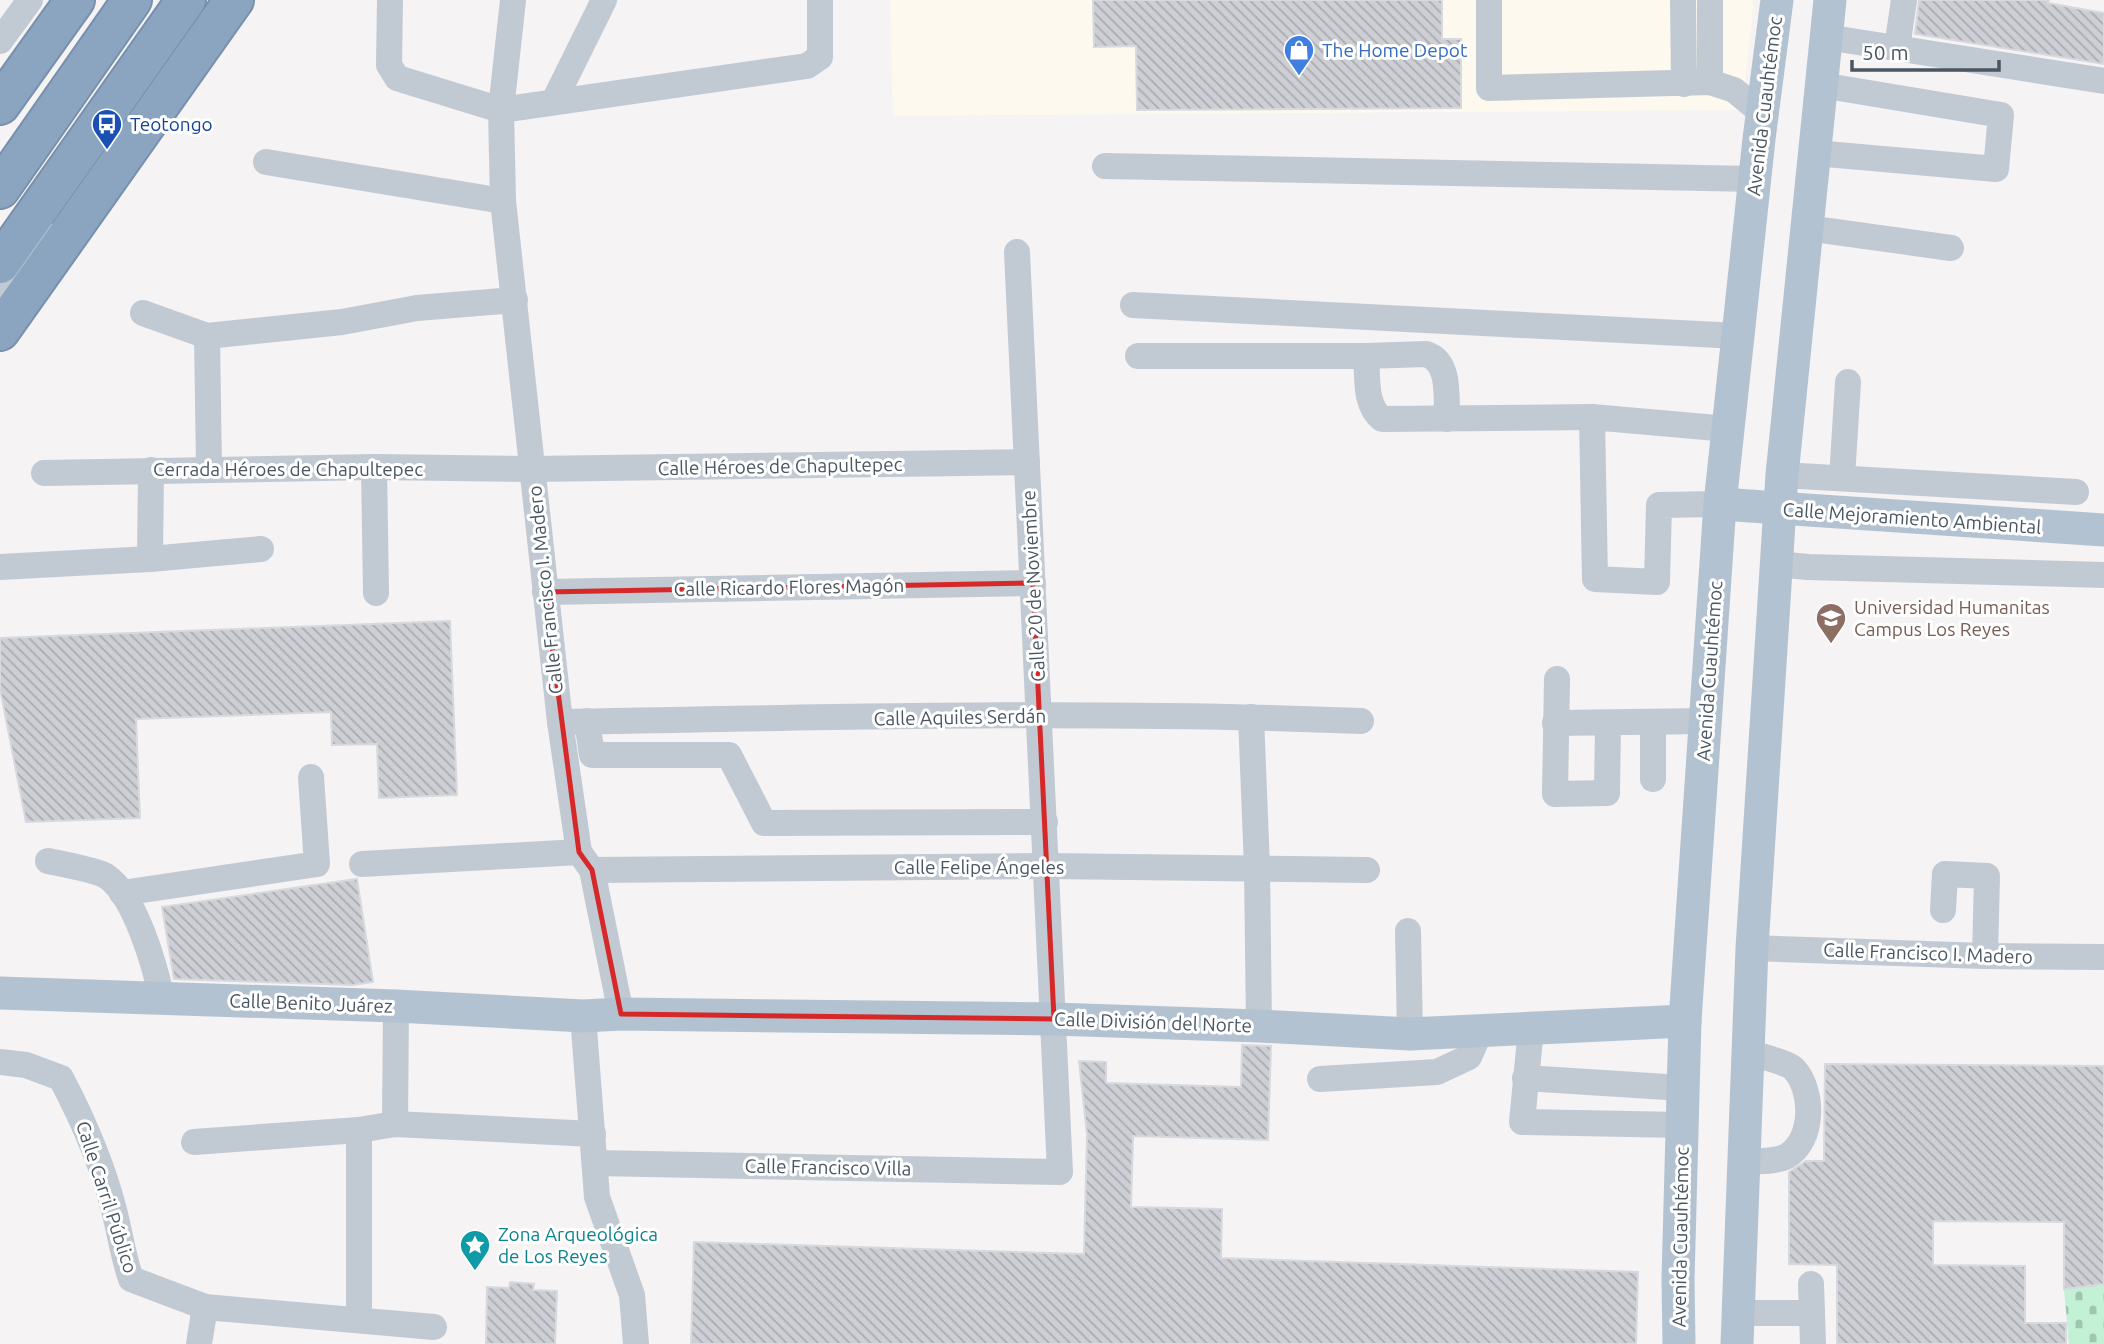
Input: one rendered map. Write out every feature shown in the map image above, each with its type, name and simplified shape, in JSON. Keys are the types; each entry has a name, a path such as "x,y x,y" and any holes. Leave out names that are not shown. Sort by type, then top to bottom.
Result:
{"highway":[{"path":"0,104 75,0"},
{"path":"35,57 83,0"},
{"path":"0,189 132,0"},
{"path":"0,264 186,0"},
{"path":"0,331 234,0"}],"main road":[{"name":"Avenida Cuauhtémoc","path":"1679,1344 1685,1021 1720,504 1762,113 1777,0"},
{"path":"1738,1329 1752,948 1782,475 1830,0"},
{"name":"Calle Mejoramiento Ambiental","path":"1720,504 2104,530"},
{"name":"Calle Benito Juárez","path":"0,993 396,1006 583,1016 621,1014"},
{"name":"Calle División del Norte","path":"621,1014 1054,1019 1410,1034 1685,1021"}],"street":[{"path":"0,41 30,0"},
{"path":"0,299 37,244 44,226 121,112 151,79 206,0"},
{"path":"0,320 225,0"},
{"path":"390,0 388,65 397,78 502,110 554,100 807,66 820,57 820,0"},
{"name":"Calle Francisco I. Madero","path":"513,0 502,110 503,201 560,722 585,861 621,1014"},
{"path":"554,100 604,0"},
{"path":"1489,0 1489,88 1697,83 1734,90 1762,113"},
{"path":"1683,0 1697,83"},
{"path":"1697,83 1710,0"},
{"path":"1897,48 1904,0"},
{"path":"1826,37 2104,81"},
{"path":"1815,153 1996,169 2001,115 1821,85"},
{"path":"266,162 503,201"},
{"path":"1105,166 1755,179"},
{"path":"1807,228 1951,247"},
{"name":"Calle 20 de Noviembre","path":"1017,252 1060,1172"},
{"path":"144,313 207,336 342,322 417,307 515,300"},
{"path":"1133,306 1738,336"},
{"path":"207,336 209,469"},
{"path":"1138,356 1426,354 1434,357 1444,371 1447,419"},
{"path":"1366,356 1369,397 1373,411 1382,419 1592,417 1728,429"},
{"path":"1842,478 1848,382"},
{"path":"1592,417 1595,579 1657,582 1659,505 1720,504"},
{"name":"Calle Héroes de Chapultepec","path":"532,469 1027,462"},
{"path":"374,467 376,593"},
{"name":"Cerrada Héroes de Chapultepec","path":"44,473 374,467 532,469"},
{"path":"150,559 151,470"},
{"path":"1782,475 2076,492"},
{"path":"2002,523 2006,488"},
{"path":"0,567 150,559 261,549"},
{"path":"1777,564 2104,575"},
{"name":"Calle Ricardo Flores Magón","path":"545,592 1033,583"},
{"path":"1557,679 1556,794 1607,793 1608,723"},
{"name":"Calle Aquiles Serdán","path":"560,722 1040,715 1361,721"},
{"path":"1251,717 1257,867 1259,1026"},
{"path":"1555,723 1705,721"},
{"path":"587,722 592,755 729,755 764,823 1045,822"},
{"path":"1653,722 1653,779"},
{"path":"122,893 317,864 311,777"},
{"path":"48,861 105,876 122,893 137,919 156,971 162,999"},
{"name":"Calle Felipe Ángeles","path":"362,864 585,861 1367,870"},
{"path":"1943,910 1945,874 1987,876 1985,956"},
{"path":"1408,931 1410,1034"},
{"name":"Calle Francisco I. Madero","path":"1752,948 2104,957"},
{"path":"396,1006 396,1124"},
{"path":"583,1016 597,1197 632,1295 636,1344"},
{"path":"1531,1028 1522,1122 1682,1125"},
{"path":"1320,1079 1437,1072 1469,1057 1476,1041 1476,1031"},
{"path":"1744,1162 1784,1158 1799,1147 1809,1123 1803,1084 1792,1067 1748,1052"},
{"name":"Calle Carril Público","path":"0,1062 26,1065 61,1078 86,1126 114,1210 122,1253 131,1279 205,1307 434,1327"},
{"path":"1525,1079 1682,1088"},
{"path":"194,1142 359,1130 396,1124 593,1134"},
{"path":"359,1130 359,1319"},
{"name":"Calle Francisco Villa","path":"595,1163 1060,1172"},
{"path":"1811,1284 1813,1344"},
{"path":"199,1344 205,1307"},
{"path":"1738,1329 1812,1313"}],"highlighted area":[{"path":"1033,583 1054,1019 621,1014 592,870 579,852 545,592"}],"shaded area":[{"path":"890,0 1754,0 1742,110 893,116"}],"green space":[{"path":"2104,1284 2104,1344 2069,1344 2064,1289"}],"building":[{"name":"The Home Depot","path":"1093,0 1442,0 1442,39 1461,39 1461,108 1137,110 1136,46 1094,47"},
{"path":"1919,0 2049,0 2048,3 2104,13 2104,64 1915,34"},
{"path":"450,621 457,795 379,798 377,744 332,745 331,712 136,719 140,818 26,822 0,689 0,638"},
{"path":"357,879 373,982 353,985 174,979 162,907"},
{"path":"1242,1045 1271,1046 1268,1140 1133,1136 1131,1207 1222,1209 1221,1258 1638,1272 1636,1344 691,1344 694,1242 1084,1254 1087,1135 1079,1061 1106,1062 1106,1083 1241,1087"},
{"path":"1825,1064 2104,1066 2104,1284 2064,1289 2064,1222 1933,1221 1933,1265 2025,1266 2025,1323 2066,1323 2066,1344 1837,1344 1837,1265 1789,1264 1789,1172 1806,1161 1824,1161"},
{"path":"510,1282 534,1284 533,1290 557,1291 555,1344 486,1344 487,1287 509,1288"}],"place":[{"name":"The Home Depot","path":"1299,77"},
{"name":"Teotongo","path":"107,151"},
{"name":"Universidad Humanitas Campus Los Reyes","path":"1831,645"},
{"name":"Zona Arqueológica de Los Reyes","path":"475,1272"}]}
